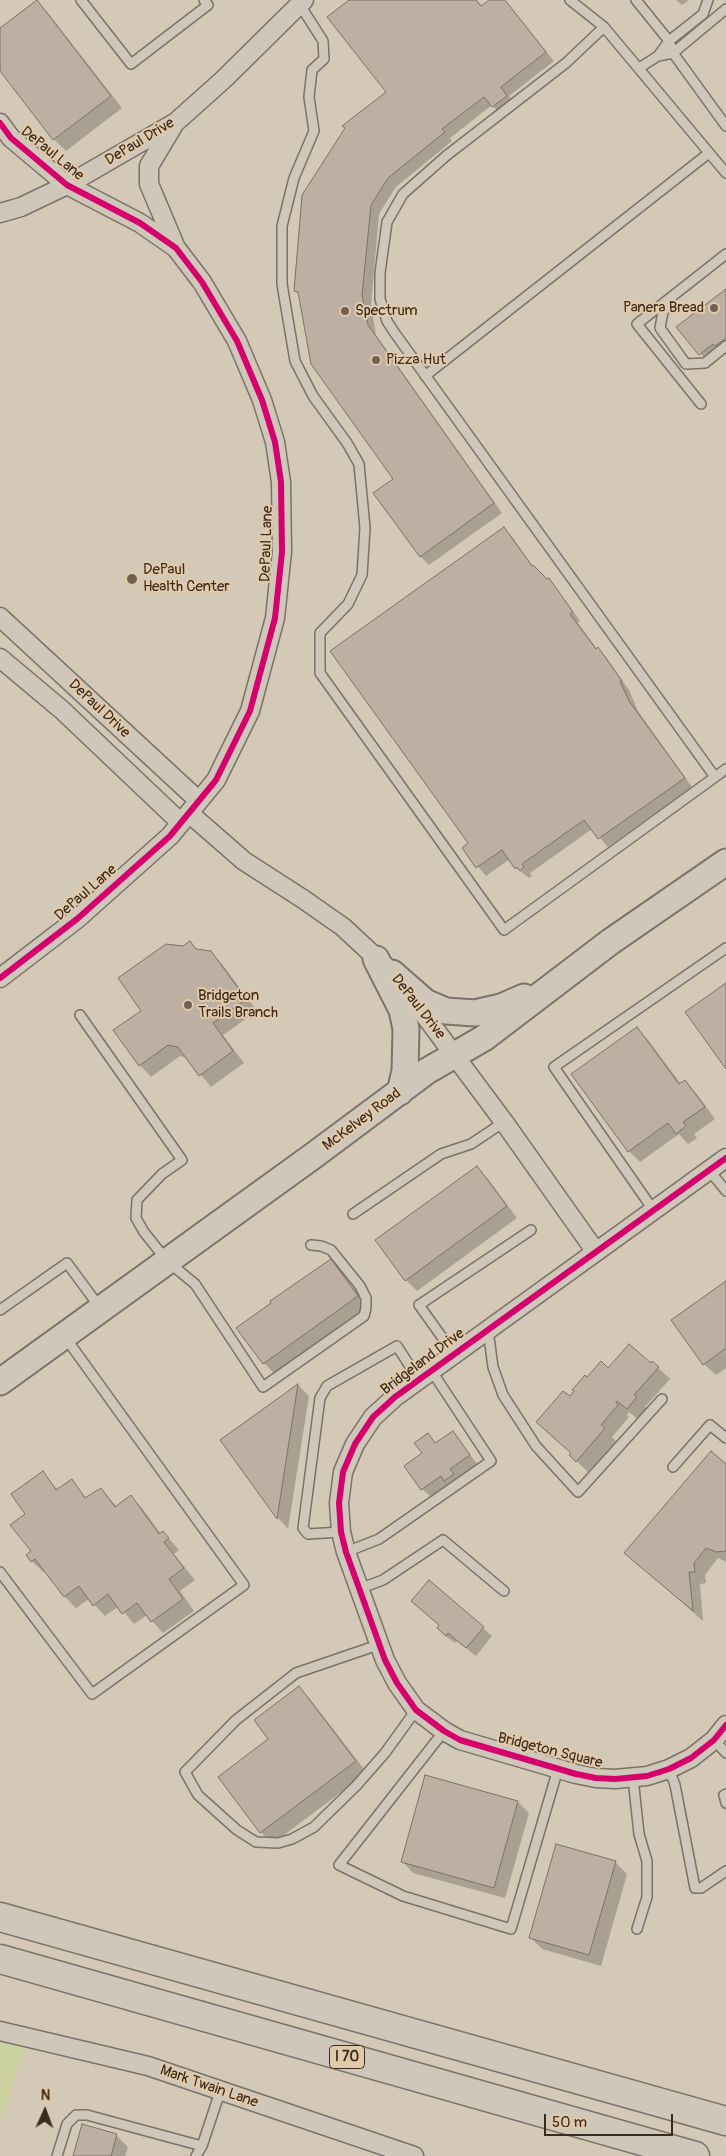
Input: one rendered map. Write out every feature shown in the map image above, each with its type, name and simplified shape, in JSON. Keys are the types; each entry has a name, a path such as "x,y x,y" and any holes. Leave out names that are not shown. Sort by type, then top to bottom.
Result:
{"highway":[{"path":"0,1917 726,2121"},
{"name":"I 70","path":"0,1959 695,2156"}],"street":[{"name":"DePaul Drive","path":"0,213 21,207 67,185 176,122 302,2"},
{"path":"176,122 149,166 149,184 176,248"},
{"name":"DePaul Lane","path":"0,123 11,138 67,185 140,223 176,248 202,282 237,341 262,400 275,442 281,482 282,552 275,618 250,711 216,780 170,836 77,919 0,978"},
{"name":"DePaul Drive","path":"0,617 189,812"},
{"name":"DePaul Drive","path":"0,658 189,812 244,861 343,927 384,966 455,1054 596,1252"},
{"name":"McKelvey Road","path":"0,1382 427,1071 484,1038 610,942 726,862"},
{"path":"384,966 425,1002 446,1011 475,1013 501,1007 562,979"},
{"path":"384,966 402,1010 406,1029 406,1071 400,1092"},
{"name":"Bridgeland Drive","path":"444,1731 416,1710 397,1684 378,1645 346,1552 341,1532 340,1490 343,1472 355,1444 373,1418 424,1374 726,1158"},
{"name":"Bridgeton Square","path":"444,1731 460,1740 558,1769 596,1778 633,1778 669,1769 720,1746 726,1725"},
{"name":"Mark Twain Lane","path":"0,2031 148,2066 220,2092 414,2156"}],"lane":[{"path":"80,0 132,64 208,5 204,0"},
{"path":"570,0 580,4 604,27 725,170"},
{"path":"636,0 669,42 673,53 726,126"},
{"path":"639,68 658,56 669,42 703,14 708,0"},
{"path":"302,2 323,41 324,59 312,70 309,97 314,130 294,178 282,226 282,284 295,361 313,396 347,442 359,464 365,528 362,575 348,604 320,633 320,674 504,930 726,769"},
{"path":"658,56 673,53 726,10"},
{"path":"604,27 566,63 409,187 390,214 385,232 379,288 382,309 394,332 425,376 715,777"},
{"path":"425,376 709,153"},
{"path":"701,404 636,324 726,254"},
{"path":"676,293 663,312 660,328 686,364 705,363 726,346"},
{"path":"654,1211 554,1068 726,948"},
{"path":"80,1015 182,1160 162,1174 137,1200 136,1218 144,1232 167,1261 195,1284 263,1387 364,1316 366,1298 360,1286 331,1250 321,1246 310,1245"},
{"path":"353,1214 441,1154 471,1144 504,1122"},
{"path":"709,1170 726,1192"},
{"path":"454,1354 419,1305 531,1230"},
{"path":"0,1310 67,1262 101,1309"},
{"path":"488,1330 493,1367 504,1395 536,1446 578,1492 662,1398"},
{"path":"0,1572 92,1694 244,1585 64,1336"},
{"path":"341,1532 308,1534 303,1528 320,1398 327,1386 397,1346 424,1374 491,1461 379,1539 346,1552"},
{"path":"673,1467 710,1425 726,1438"},
{"path":"359,1589 382,1580 443,1540 504,1591"},
{"path":"378,1645 296,1673 236,1720 186,1772 198,1795 237,1830 256,1842 278,1843 292,1839 314,1827 356,1786 385,1753 416,1710"},
{"path":"444,1731 339,1865 403,1896 510,1929 558,1769"},
{"path":"669,1769 675,1785 695,1888 701,1888 726,1871"},
{"path":"633,1778 639,1834 647,1861 647,1897 637,1929"},
{"path":"726,1794 724,1795 726,1803"},
{"path":"196,2156 202,2146 220,2092"},
{"path":"57,2156 67,2124 76,2115 87,2115 202,2146"}],"green space":[{"path":"0,2040 27,2044 0,2124"}],"building":[{"path":"37,0 111,96 53,140 0,71 0,28"},
{"path":"349,0 476,0 481,6 489,0 505,0 546,52 501,87 507,96 492,107 484,97 442,129 445,132 388,178 371,205 362,295 368,325 494,503 420,557 373,493 393,479 311,364 298,292 294,291 302,195 345,128 342,126 386,92 327,17"},
{"name":"Panera Bread","path":"726,289 726,338 715,346 713,344 699,355 676,327"},
{"path":"504,527 532,566 547,579 549,578 573,612 570,614 596,649 598,647 622,681 620,681 629,701 685,778 598,839 584,820 522,864 524,867 520,871 517,867 515,869 502,850 476,868 462,848 468,843 330,651"},
{"name":"Bridgeton Trails Branch","path":"190,941 196,949 211,951 246,999 213,1023 233,1051 199,1076 178,1047 168,1045 139,1066 113,1030 141,1011 118,978 166,944 183,946"},
{"path":"726,983 726,1069 685,1012"},
{"path":"637,1027 679,1084 685,1080 705,1107 683,1122 686,1126 676,1134 668,1123 628,1152 571,1074"},
{"path":"477,1166 507,1206 405,1281 375,1240"},
{"path":"331,1259 358,1296 263,1364 236,1328 271,1303 270,1301"},
{"path":"726,1281 726,1348 703,1365 671,1320"},
{"path":"629,1344 651,1363 652,1361 659,1367 634,1395 637,1397 627,1409 617,1401 618,1405 601,1425 605,1428 576,1462 569,1455 571,1453 536,1422 563,1391 570,1396 574,1391 572,1390 585,1375 587,1377 601,1361 608,1368"},
{"path":"298,1384 277,1519 220,1440"},
{"path":"453,1431 470,1455 450,1469 454,1474 444,1481 441,1476 421,1490 404,1466 422,1453 414,1443 428,1433 435,1443"},
{"path":"711,1451 726,1464 726,1551 716,1552 706,1548 694,1563 695,1572 689,1572 693,1611 624,1553"},
{"path":"43,1471 56,1490 72,1479 85,1498 101,1488 115,1507 131,1495 159,1534 163,1531 169,1538 164,1542 184,1568 169,1579 183,1599 151,1622 137,1603 122,1614 108,1594 93,1606 79,1586 64,1597 35,1559 31,1562 26,1555 31,1551 10,1525 25,1514 11,1494"},
{"path":"429,1580 484,1627 466,1648 448,1633 446,1636 437,1628 439,1625 411,1601"},
{"path":"299,1686 356,1761 260,1833 218,1777 268,1739 254,1720"},
{"path":"425,1775 518,1801 494,1888 401,1862"},
{"path":"556,1844 616,1861 589,1955 529,1938"},
{"path":"82,2124 117,2134 111,2156 73,2156"}],"cycle path":[{"path":"0,123 11,138 67,185 140,223 176,248 202,282 237,341 262,400 275,442 281,482 282,552 275,618 250,711 216,780 170,836 77,919 0,978"},
{"path":"726,1158 395,1397 373,1417 355,1444 343,1472 339,1503 341,1532 346,1552 385,1660 397,1683 416,1710 444,1731 460,1740 576,1774 615,1779 647,1776 669,1769 691,1758 714,1740 726,1725"}],"place":[{"name":"Panera Bread","path":"714,308"},
{"name":"Spectrum","path":"345,311"},
{"name":"Pizza Hut","path":"376,360"},
{"name":"DePaul Health Center","path":"132,579"},
{"name":"Bridgeton Trails Branch","path":"188,1005"}]}
